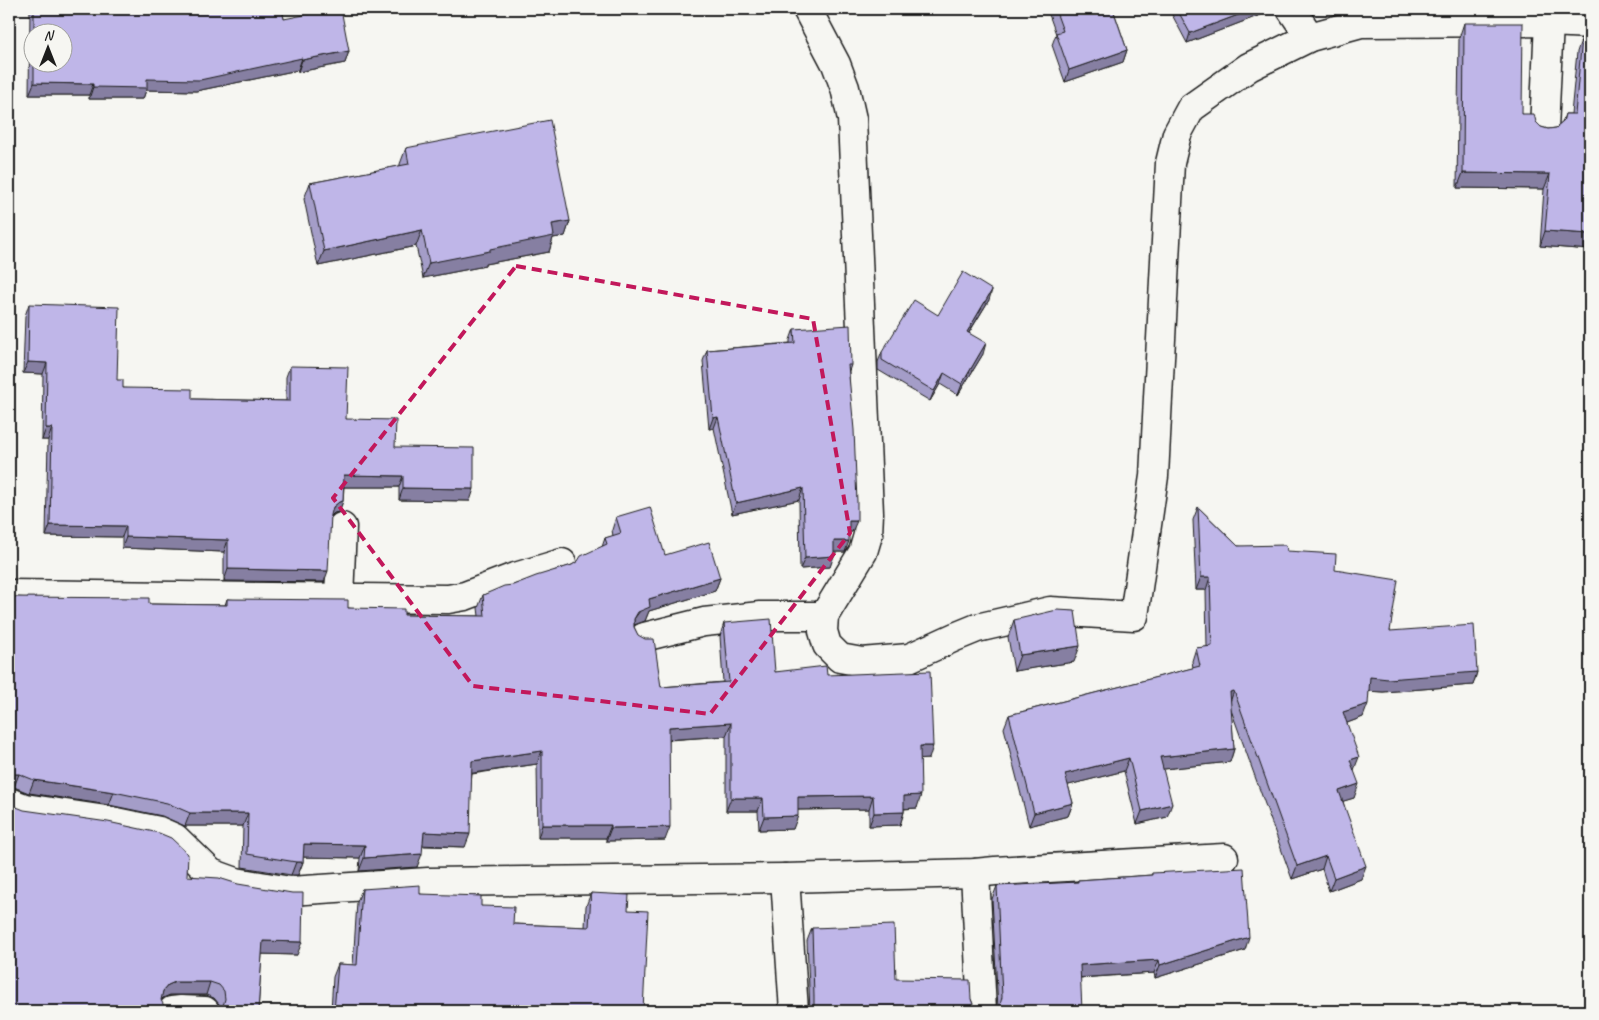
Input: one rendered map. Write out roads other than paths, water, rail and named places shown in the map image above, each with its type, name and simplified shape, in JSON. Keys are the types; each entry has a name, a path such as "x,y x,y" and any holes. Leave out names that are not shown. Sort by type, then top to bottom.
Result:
{"street":[{"path":"807,9 836,64 845,88 852,119 869,513 868,536 863,552 824,616 823,631 827,644 840,658 862,662 909,658 977,628 1050,611 1134,616 1154,476 1170,163 1177,134 1191,108 1249,67 1310,37 1361,24 1549,22 1590,24"},
{"path":"1291,9 1310,37"},
{"path":"1544,130 1549,22"},
{"path":"339,598 342,527"},
{"path":"9,594 448,599 465,596 512,578 562,563"},
{"path":"644,637 704,622 760,616 824,616"},
{"path":"9,802 25,808 106,820 159,831 175,838 211,873 236,882 290,891 437,882 785,878 975,873 1224,858"},
{"path":"975,873 982,1011"},
{"path":"785,878 794,1011"},
{"path":"172,1011 205,1011"}]}
